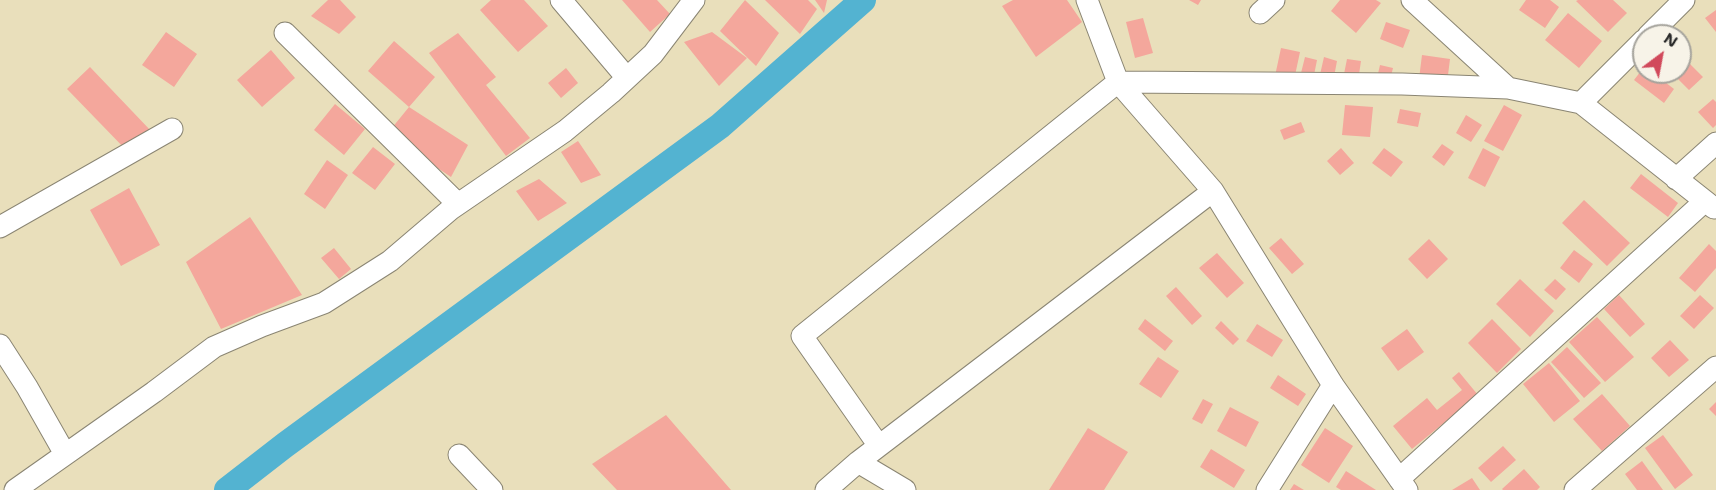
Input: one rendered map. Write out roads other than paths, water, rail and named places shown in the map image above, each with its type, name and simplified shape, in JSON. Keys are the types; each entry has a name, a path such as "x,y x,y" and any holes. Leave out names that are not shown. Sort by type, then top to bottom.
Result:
{"street":[{"path":"561,0 627,78"},
{"path":"15,490 214,347 324,303 390,261 458,204 565,131 627,78 653,54 694,0"},
{"path":"879,446 802,336 1118,82 1402,84 1508,88 1581,104 1710,205 1403,485 1333,385 1213,191 1118,82 1087,0"},
{"path":"1412,0 1508,88"},
{"path":"1660,24 1684,0"},
{"path":"285,33 458,204"},
{"path":"1581,104 1632,52"},
{"path":"0,227 172,129"},
{"path":"1676,179 1716,143"},
{"path":"826,490 858,462 1213,191"},
{"path":"0,345 65,454"},
{"path":"1575,490 1716,367"},
{"path":"1267,490 1333,385"},
{"path":"459,455 492,490"},
{"path":"858,462 905,490"}],"waterway":[{"path":"227,490 720,126 863,0"}]}
